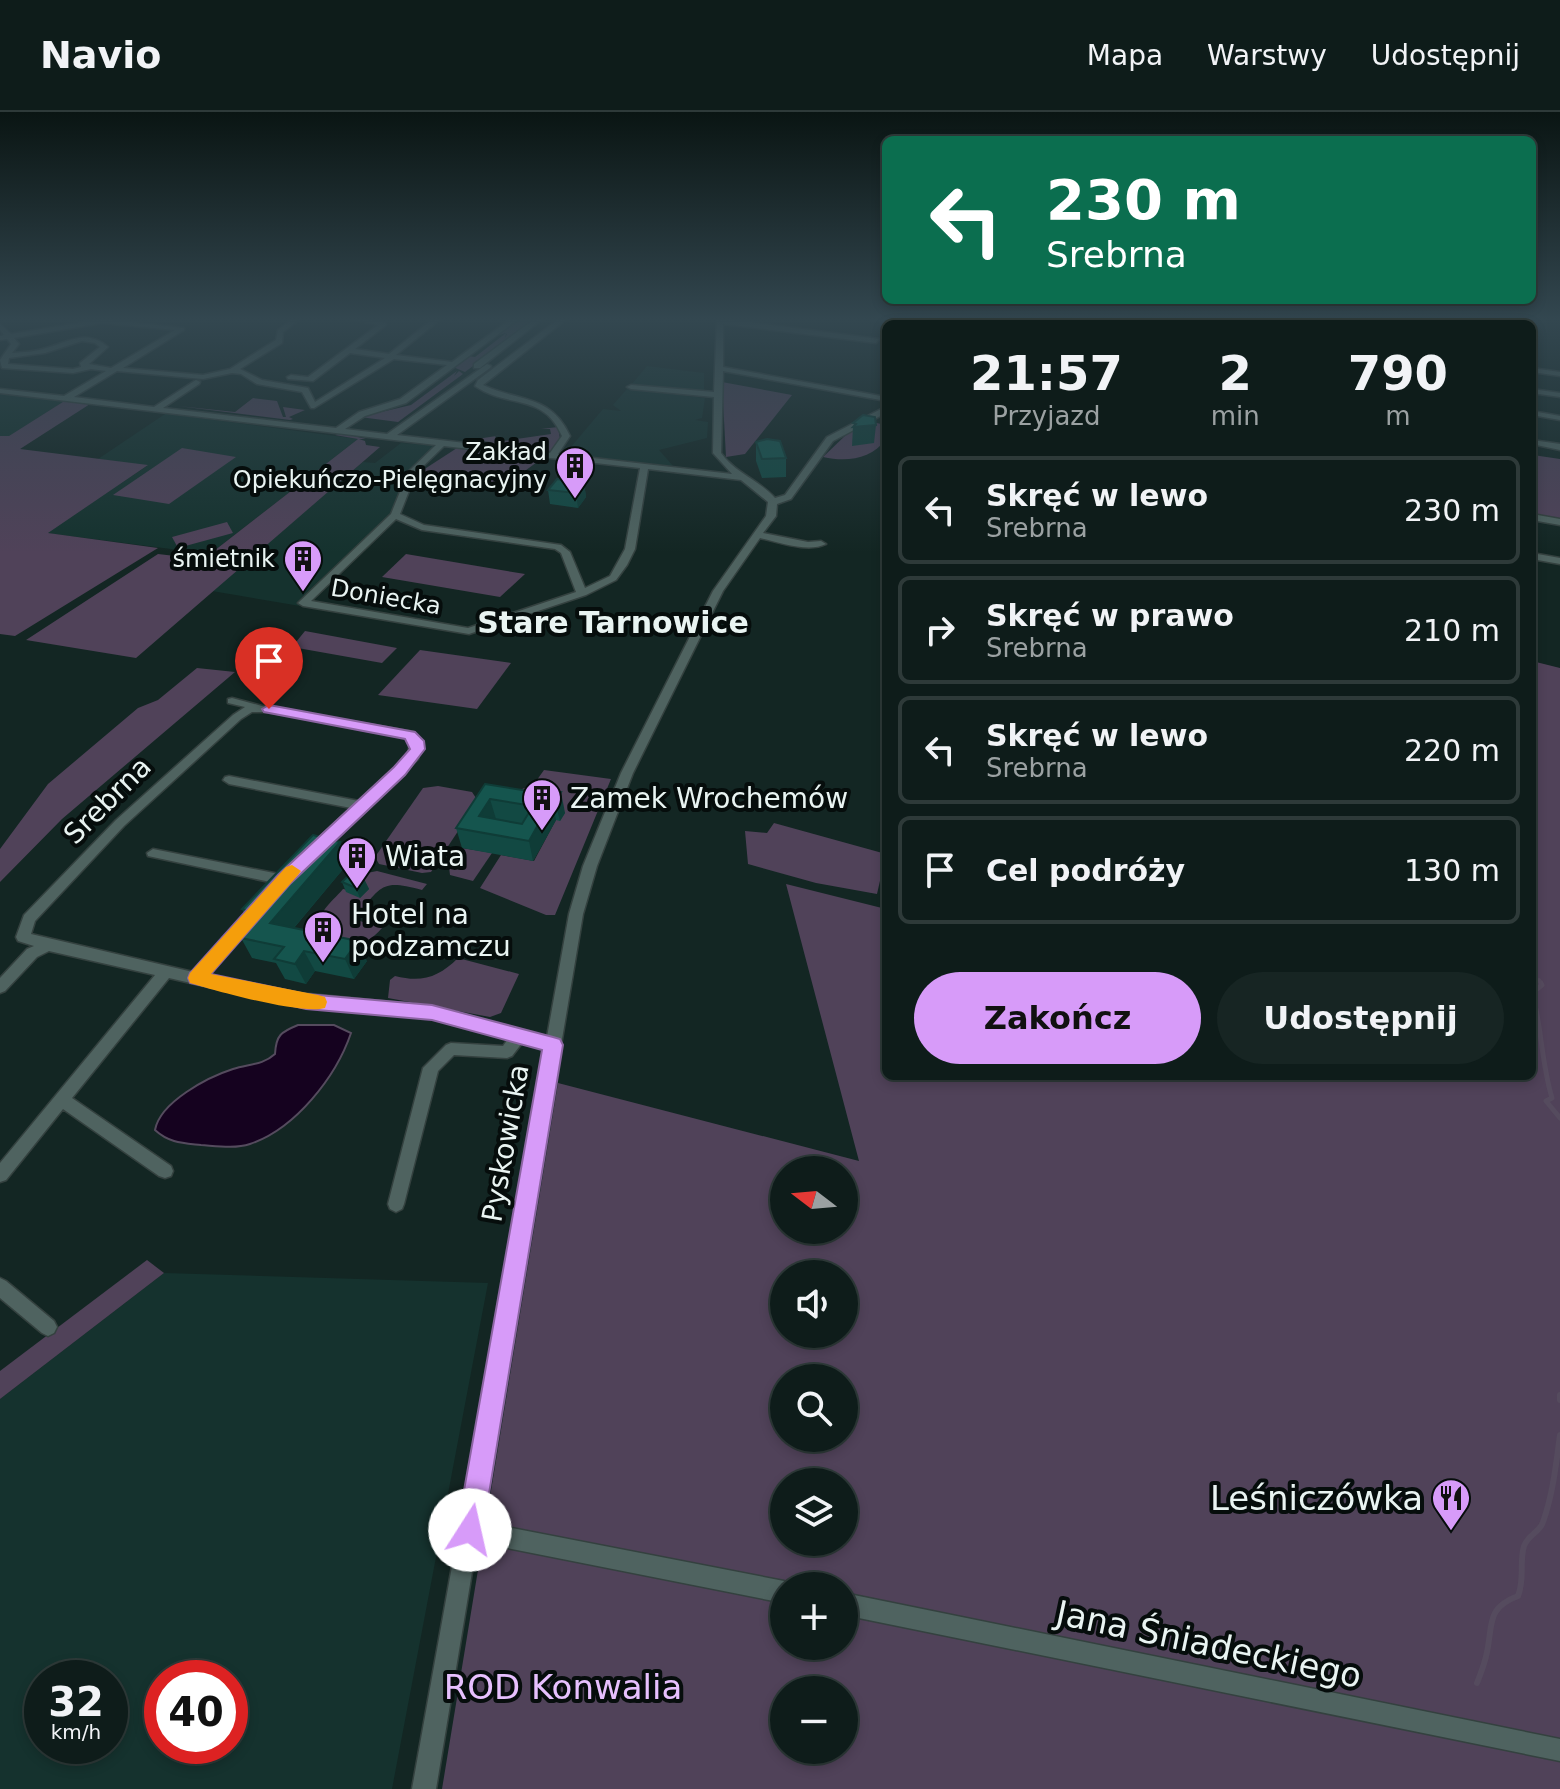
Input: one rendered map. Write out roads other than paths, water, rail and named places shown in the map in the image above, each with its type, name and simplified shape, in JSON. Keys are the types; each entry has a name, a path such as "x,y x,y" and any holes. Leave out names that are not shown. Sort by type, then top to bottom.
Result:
{"street":[{"path":"50,396 338,430 396,433 442,443"},
{"path":"157,408 175,396"},
{"path":"309,396 314,406 329,396"},
{"path":"338,430 362,414 410,396"},
{"path":"396,433 442,396"},
{"path":"396,433 445,396"},
{"path":"511,396 556,413 566,436 551,457"},
{"path":"717,396 716,447 723,463 773,502 788,497 830,439 882,412"},
{"path":"1536,414 1560,418"},
{"path":"867,419 882,423"},
{"path":"338,430 396,433 442,443 743,478"},
{"name":"Doniecka","path":"442,443 412,472 395,515 303,603 469,631 582,593 613,578 630,549 644,468"},
{"path":"1536,443 1560,447"},
{"path":"685,472 723,463"},
{"path":"721,475 732,471"},
{"name":"Pyskowicka","path":"424,1789 576,914 610,811 708,608 773,512 773,502"},
{"path":"395,515 422,527 558,547 565,552 582,593"},
{"path":"1536,518 1560,522"},
{"path":"757,535 808,545 821,544"},
{"path":"1536,557 1560,561"},
{"name":"Srebrna","path":"197,978 283,881 414,756 418,745 414,738 232,701"},
{"name":"Srebrna","path":"48,945 28,941 23,937 23,930 83,862 141,803 237,717 250,709 269,709"},
{"path":"229,780 363,806"},
{"path":"153,853 283,881"},
{"path":"0,987 32,953 48,945 306,1002 432,1012 553,1045"},
{"path":"0,1175 166,971"},
{"path":"396,1204 431,1068 451,1049 507,1052 519,1036"},
{"path":"62,1100 165,1171"},
{"path":"0,1287 48,1327"},
{"path":"470,1530 770,1589"},
{"name":"Jana Śniadeckiego","path":"858,1607 1094,1652 1391,1717 1560,1750"}],"waterway":[{"path":"1539,980 1542,985"},
{"path":"1536,990 1542,985"},
{"path":"1536,1009 1552,1098 1546,1101 1560,1118"},
{"path":"1560,1395 1560,1400"},
{"path":"1477,1683 1493,1618 1500,1606 1518,1596 1524,1546 1543,1522 1552,1490 1560,1435"}],"place":[{"name":"Zakład Opiekuńczo-Pielęgnacyjny","path":"575,500"},
{"name":"śmietnik","path":"303,593"},
{"name":"Zamek Wrochemów","path":"542,832"},
{"name":"Wiata","path":"357,890"},
{"name":"Hotel na podzamczu","path":"323,964"},
{"name":"Leśniczówka","path":"1451,1532"}],"district":[{"name":"Stare Tarnowice","path":"613,623"}],"park label":[{"name":"ROD Konwalia","path":"563,1687"}]}
